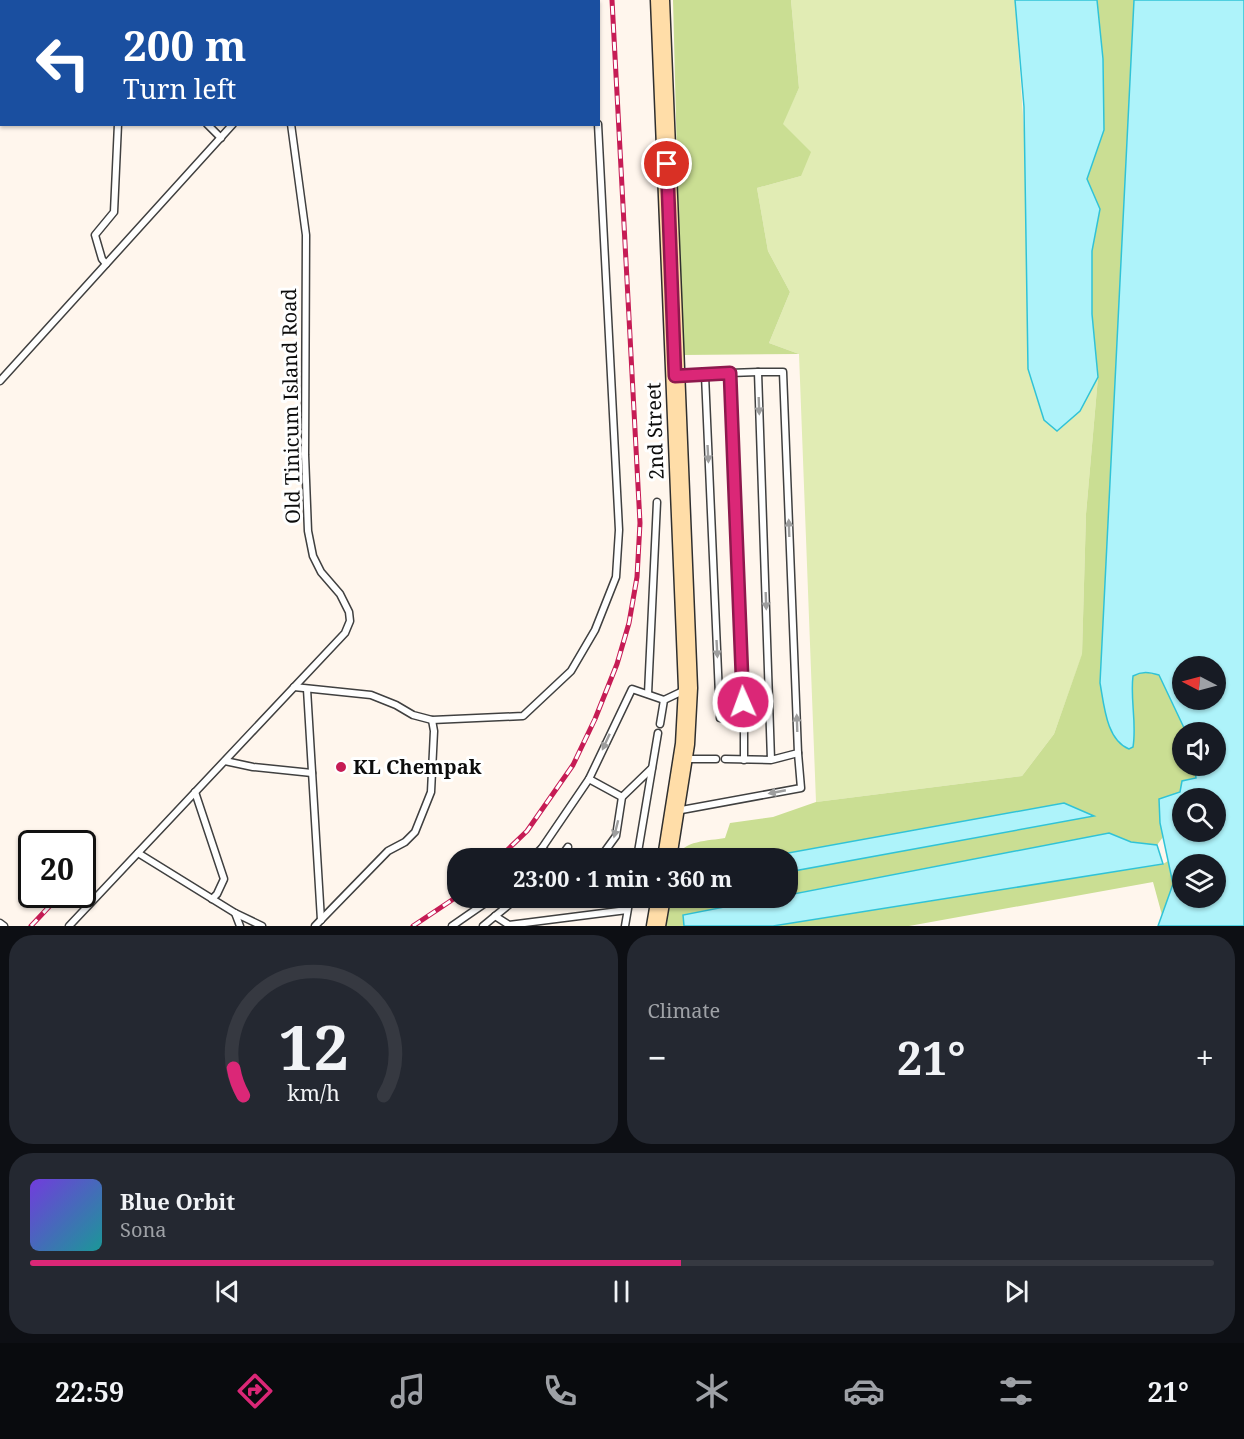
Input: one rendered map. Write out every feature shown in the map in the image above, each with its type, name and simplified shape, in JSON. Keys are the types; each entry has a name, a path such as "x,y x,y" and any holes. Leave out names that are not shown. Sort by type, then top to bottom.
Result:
{"street":[{"name":"2nd Street","path":"660,0 688,688 688,716 683,759 669,848"},
{"path":"657,926 660,908"}],"lane":[{"path":"106,264 102,259 95,236 114,212 118,126"},
{"path":"209,126 220,138"},
{"path":"0,381 231,126"},
{"name":"Old Tinicum Island Road","path":"69,926 345,633 350,621 349,612 340,594 321,572 313,556 308,531 305,455 306,235 291,126"},
{"path":"294,687 371,695 413,715 432,720 523,716 571,671 595,630 616,577 618,518 598,126"},
{"path":"758,372 771,760"},
{"path":"675,376 783,372 801,788 675,811"},
{"path":"730,373 744,760"},
{"path":"705,375 720,718 744,725"},
{"path":"648,694 657,502"},
{"path":"542,848 589,779 632,689 664,700 688,688"},
{"path":"307,689 321,920"},
{"path":"660,724 664,700"},
{"path":"315,926 388,851 405,843 415,832 431,792 434,731 432,720"},
{"path":"639,848 658,734"},
{"path":"725,759 771,760 798,753"},
{"path":"683,759 716,759"},
{"path":"225,761 253,767 312,772"},
{"path":"607,848 616,836 622,797 652,768"},
{"path":"589,779 622,797"},
{"path":"195,792 224,879 217,894 212,898"},
{"path":"138,853 236,913 262,926"},
{"path":"452,926 478,908"},
{"path":"483,926 505,908"},
{"path":"495,916 509,925 627,910 625,926"},
{"path":"236,913 240,926"},
{"path":"0,922 4,926"}],"green space":[{"path":"673,0 791,0 799,88 783,124 811,152 801,176 757,188 768,251 790,292 769,343 799,354 682,355"},
{"path":"791,0 1015,0 1044,420 1058,431 1080,411 1098,377 1086,514 1082,655 1054,734 1022,776 816,802 799,354 769,343 790,292 768,251 757,188 801,176 782,124 799,88"},
{"path":"1097,0 1134,0 1100,683 1131,690 1133,676 1146,672 1159,675 1172,700 1172,710 1177,710 1183,722 1172,722 1172,776 1197,776 1197,778 1186,788 1172,788 1172,805 1160,823 1163,837 1157,845 1131,842 1109,833 798,893 798,870 1093,816 1064,803 798,851 798,848 684,848 704,841 725,838 730,823 773,817 816,802 1022,776 1054,734 1082,654 1086,514 1098,377 1092,314 1092,251 1100,209 1087,179 1104,130 1103,59"},
{"path":"1168,861 1172,887 1162,915 1153,882 909,926 773,926 1163,864"},
{"path":"669,908 719,908 683,915 684,926 666,926"}],"water":[{"path":"1015,0 1097,0 1103,59 1104,130 1087,179 1100,209 1092,251 1092,314 1098,377 1080,411 1057,431 1044,420 1028,369 1024,107"},
{"path":"1134,0 1244,0 1244,926 1158,926 1172,887 1172,908 1226,908 1226,854 1172,854 1172,879 1160,823 1159,799 1172,795 1172,842 1226,842 1226,788 1181,788 1182,781 1196,778 1196,776 1226,776 1226,722 1181,722 1176,710 1226,710 1226,656 1172,656 1172,702 1159,675 1143,673 1133,676 1134,738 1133,747 1129,749 1115,738 1105,711 1100,683"},
{"path":"1064,803 1094,816 798,870 798,851"},
{"path":"1109,833 1131,842 1157,845 1163,864 773,926 684,926 683,915 719,908 798,908 798,893"}],"railway":[{"path":"509,848 527,831 573,765 595,719 617,664 629,623 637,577 640,523 612,0"},
{"path":"413,926 447,903"},
{"path":"31,926 48,908"}],"place":[{"name":"KL Chempak","path":"341,767"}],"route":[{"path":"667,164 675,376 730,373 743,702"}]}
